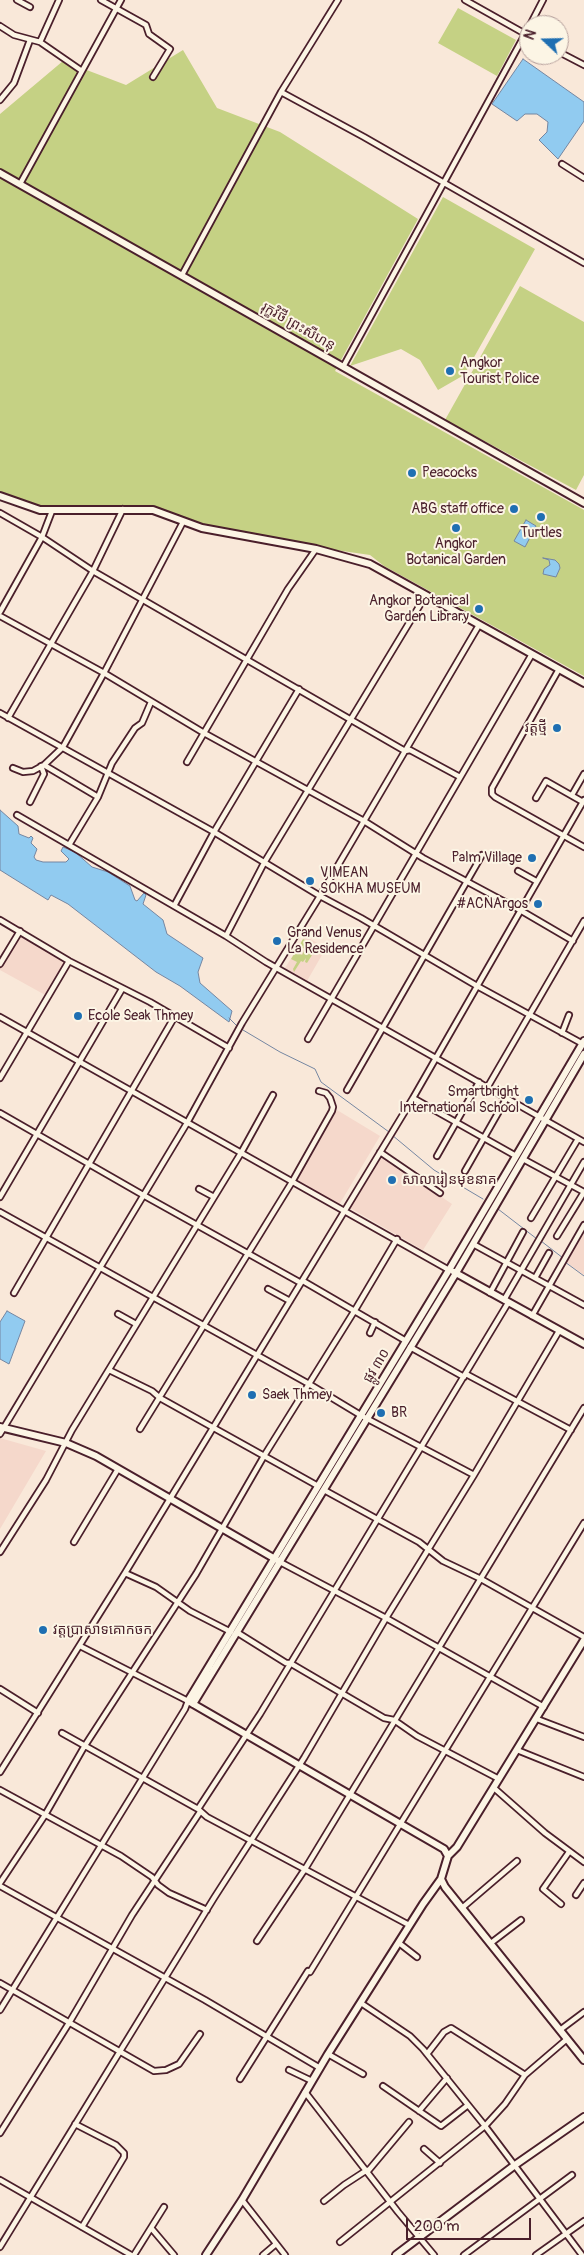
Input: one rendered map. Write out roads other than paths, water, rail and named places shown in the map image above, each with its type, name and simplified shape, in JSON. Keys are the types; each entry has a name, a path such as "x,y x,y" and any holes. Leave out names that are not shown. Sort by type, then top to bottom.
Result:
{"street":[{"path":"17,0 30,7"},
{"path":"40,42 59,0"},
{"path":"101,0 146,25 149,34 170,49 153,77"},
{"path":"20,184 121,0"},
{"path":"182,276 281,92 338,0"},
{"path":"465,0 519,31"},
{"path":"535,15 542,0"},
{"path":"0,26 14,35 40,42 82,71"},
{"path":"0,100 14,82 30,40"},
{"path":"343,367 513,53 519,46"},
{"path":"569,57 584,65"},
{"path":"281,92 584,262"},
{"path":"562,164 584,178"},
{"name":"រុក្ខវិថី ព្រះសីហនុ","path":"0,173 584,503"},
{"path":"0,496 29,507 52,510 153,510 183,522 225,534 316,549 380,568 584,683"},
{"path":"0,612 42,537 52,510"},
{"path":"8,718 93,570 122,510"},
{"path":"0,513 93,570 350,719 405,750 410,750 460,777"},
{"path":"12,768 23,772 33,771 43,766 63,747 144,599 183,522"},
{"path":"187,762 288,590 316,549"},
{"path":"226,936 264,863 426,595"},
{"path":"0,616 104,673 204,733 258,760 468,884 520,910 573,941"},
{"path":"479,624 320,896 276,967 187,1123 1,1430 66,1443 96,1456 277,1561 386,1618 489,1678 544,1707"},
{"path":"308,1039 532,654"},
{"path":"559,669 492,788 492,794 584,847"},
{"path":"174,906 214,832 299,689"},
{"path":"69,845 98,797 106,782 108,772 135,728 142,723 151,702"},
{"path":"0,713 214,832 320,896 477,986 583,1043"},
{"path":"43,766 98,797"},
{"path":"30,802 44,774 43,766"},
{"path":"572,795 584,774"},
{"path":"0,1772 125,1573 389,1136 414,1098 562,835 584,801 546,781 536,798"},
{"path":"17,815 276,967 584,1142"},
{"path":"347,1090 468,884 482,856"},
{"path":"518,871 536,881"},
{"path":"0,920 69,961 175,1016 230,1048"},
{"path":"487,1088 584,921"},
{"path":"0,964 20,931"},
{"path":"0,1078 69,961"},
{"path":"0,1197 122,989"},
{"path":"562,1032 569,1015"},
{"path":"14,1294 175,1016"},
{"path":"0,1017 397,1239 452,1272 584,1344"},
{"name":"ផ្លូវ ៣០","path":"190,1702 365,1417 410,1348 516,1156 583,1043"},
{"name":"ផ្លូវ ៣០","path":"365,1417 406,1341 473,1244 584,1054"},
{"path":"437,1156 479,1082"},
{"path":"140,1429 292,1182 333,1107 326,1093 319,1091"},
{"path":"0,1552 46,1480 108,1370 195,1225 241,1153 273,1095"},
{"path":"414,1098 516,1156"},
{"path":"465,1171 506,1099"},
{"path":"0,1112 195,1225 355,1310 406,1341"},
{"path":"531,1218 578,1139"},
{"path":"380,1152 440,1193"},
{"path":"523,1159 584,1192 558,1236"},
{"path":"0,2133 465,1376 506,1301 520,1271 584,1162"},
{"path":"199,1189 214,1197"},
{"path":"0,1212 474,1476"},
{"path":"532,1316 584,1225"},
{"path":"490,1292 522,1232"},
{"path":"320,2068 234,2016 0,1885 45,1815 84,1747 178,1601 397,1239"},
{"path":"473,1244 584,1305"},
{"path":"535,1278 549,1253"},
{"path":"268,1289 290,1301"},
{"path":"118,1314 136,1324"},
{"path":"370,1333 375,1322"},
{"path":"0,2247 164,1978 298,1766 560,1331"},
{"path":"410,1348 571,1430"},
{"path":"108,1370 152,1391 160,1398 378,1519 428,1549 444,1561 481,1579 584,1638 494,1788 457,1847 448,1856 441,1879 409,1925 328,2054 242,2200 206,2255"},
{"path":"257,1941 304,1869 439,1649 584,1408"},
{"path":"74,1542 118,1469"},
{"path":"240,2079 401,1824 444,1750 584,1523"},
{"path":"578,1532 584,1536"},
{"path":"125,1573 156,1587 190,1611 234,1632 286,1663 290,1663 342,1692 384,1718 394,1720 417,1736 499,1779"},
{"path":"80,1646 190,1702 298,1766 441,1846 448,1856"},
{"path":"0,1689 38,1713"},
{"path":"0,2010 190,1702"},
{"path":"537,1719 584,1737"},
{"path":"62,1733 304,1869 409,1925"},
{"path":"517,1750 584,1777"},
{"path":"494,1788 583,1862 584,1854"},
{"path":"0,1790 101,1846 155,1879 160,1887 169,1893 207,1910"},
{"path":"561,1904 543,1889 569,1852"},
{"path":"462,1908 517,1861"},
{"path":"441,1879 584,2060"},
{"path":"576,1895 584,1883"},
{"path":"491,1944 521,1920"},
{"path":"399,1943 417,1957"},
{"path":"0,1983 147,2068 159,2072 180,2064 200,2034"},
{"path":"361,2003 410,2036 427,2054 485,2126 582,2255"},
{"path":"560,2030 584,2012"},
{"path":"427,2054 444,2032 448,2028 452,2028 525,2075"},
{"path":"340,2242 485,2126 505,2104 525,2075 566,2039"},
{"path":"328,2054 363,2074"},
{"path":"289,2070 312,2081"},
{"path":"419,2110 447,2078"},
{"path":"383,2086 442,2126 468,2105"},
{"path":"306,2092 391,2203 434,2255"},
{"path":"396,2255 515,2165 584,2117"},
{"path":"324,2201 344,2184 367,2170 408,2122"},
{"path":"75,2124 116,2145 124,2152 124,2158 82,2227"},
{"path":"424,2149 440,2163"},
{"path":"464,2255 572,2175"},
{"path":"0,2180 133,2255 152,2229 164,2207"},
{"path":"242,2200 285,2255"},
{"path":"536,2255 584,2221"},
{"path":"152,2229 174,2255"},
{"path":"263,2255 276,2244"}],"water":[{"path":"519,65 532,65 584,102 584,121 558,159 539,140 547,132 548,122 537,114 525,114 517,121 492,104"},
{"path":"526,520 536,526 525,547 514,541"},
{"path":"543,558 555,560 559,564 560,568 556,577 543,574 544,569 550,565 549,560"},
{"path":"0,810 18,826 19,834 33,838 31,843 37,849 34,857 36,860 43,862 66,862 69,859 61,851 63,847 75,852 92,867 108,872 130,886 135,900 137,901 144,893 146,895 143,904 163,920 167,934 203,958 198,972 200,983 232,1011 229,1022 180,986 156,972 68,904 51,895 48,900 0,870"},
{"path":"7,1311 25,1321 9,1364 0,1359 0,1322"}],"waterway":[{"path":"229,1018 237,1026"},
{"path":"243,1030 280,1052 315,1069 321,1082 389,1132"},
{"path":"392,1135 434,1170 483,1199"},
{"path":"498,1209 537,1239"},
{"path":"541,1241 563,1258"},
{"path":"565,1262 584,1276"}],"place":[{"name":"Angkor Tourist Police","path":"450,371"},
{"name":"Peacocks","path":"412,473"},
{"name":"ABG staff office","path":"514,509"},
{"name":"Turtles","path":"541,517"},
{"name":"Angkor Botanical Garden","path":"456,528"},
{"name":"Angkor Botanical Garden Library","path":"479,609"},
{"name":"វត្តថ្មី","path":"557,728"},
{"name":"Palm Village","path":"532,858"},
{"name":"VIMEAN SOKHA MUSEUM","path":"310,881"},
{"name":"#ACNArgos","path":"538,904"},
{"name":"Grand Venus La Residence","path":"277,941"},
{"name":"Ecole Seak Thmey","path":"78,1016"},
{"name":"Smartbright International School","path":"529,1100"},
{"name":"សាលារៀនមុខនាគ","path":"392,1180"},
{"name":"Saek Thmey","path":"252,1395"},
{"name":"BR","path":"381,1413"},
{"name":"វត្តប្រាសាទគោកចក","path":"43,1630"}]}
